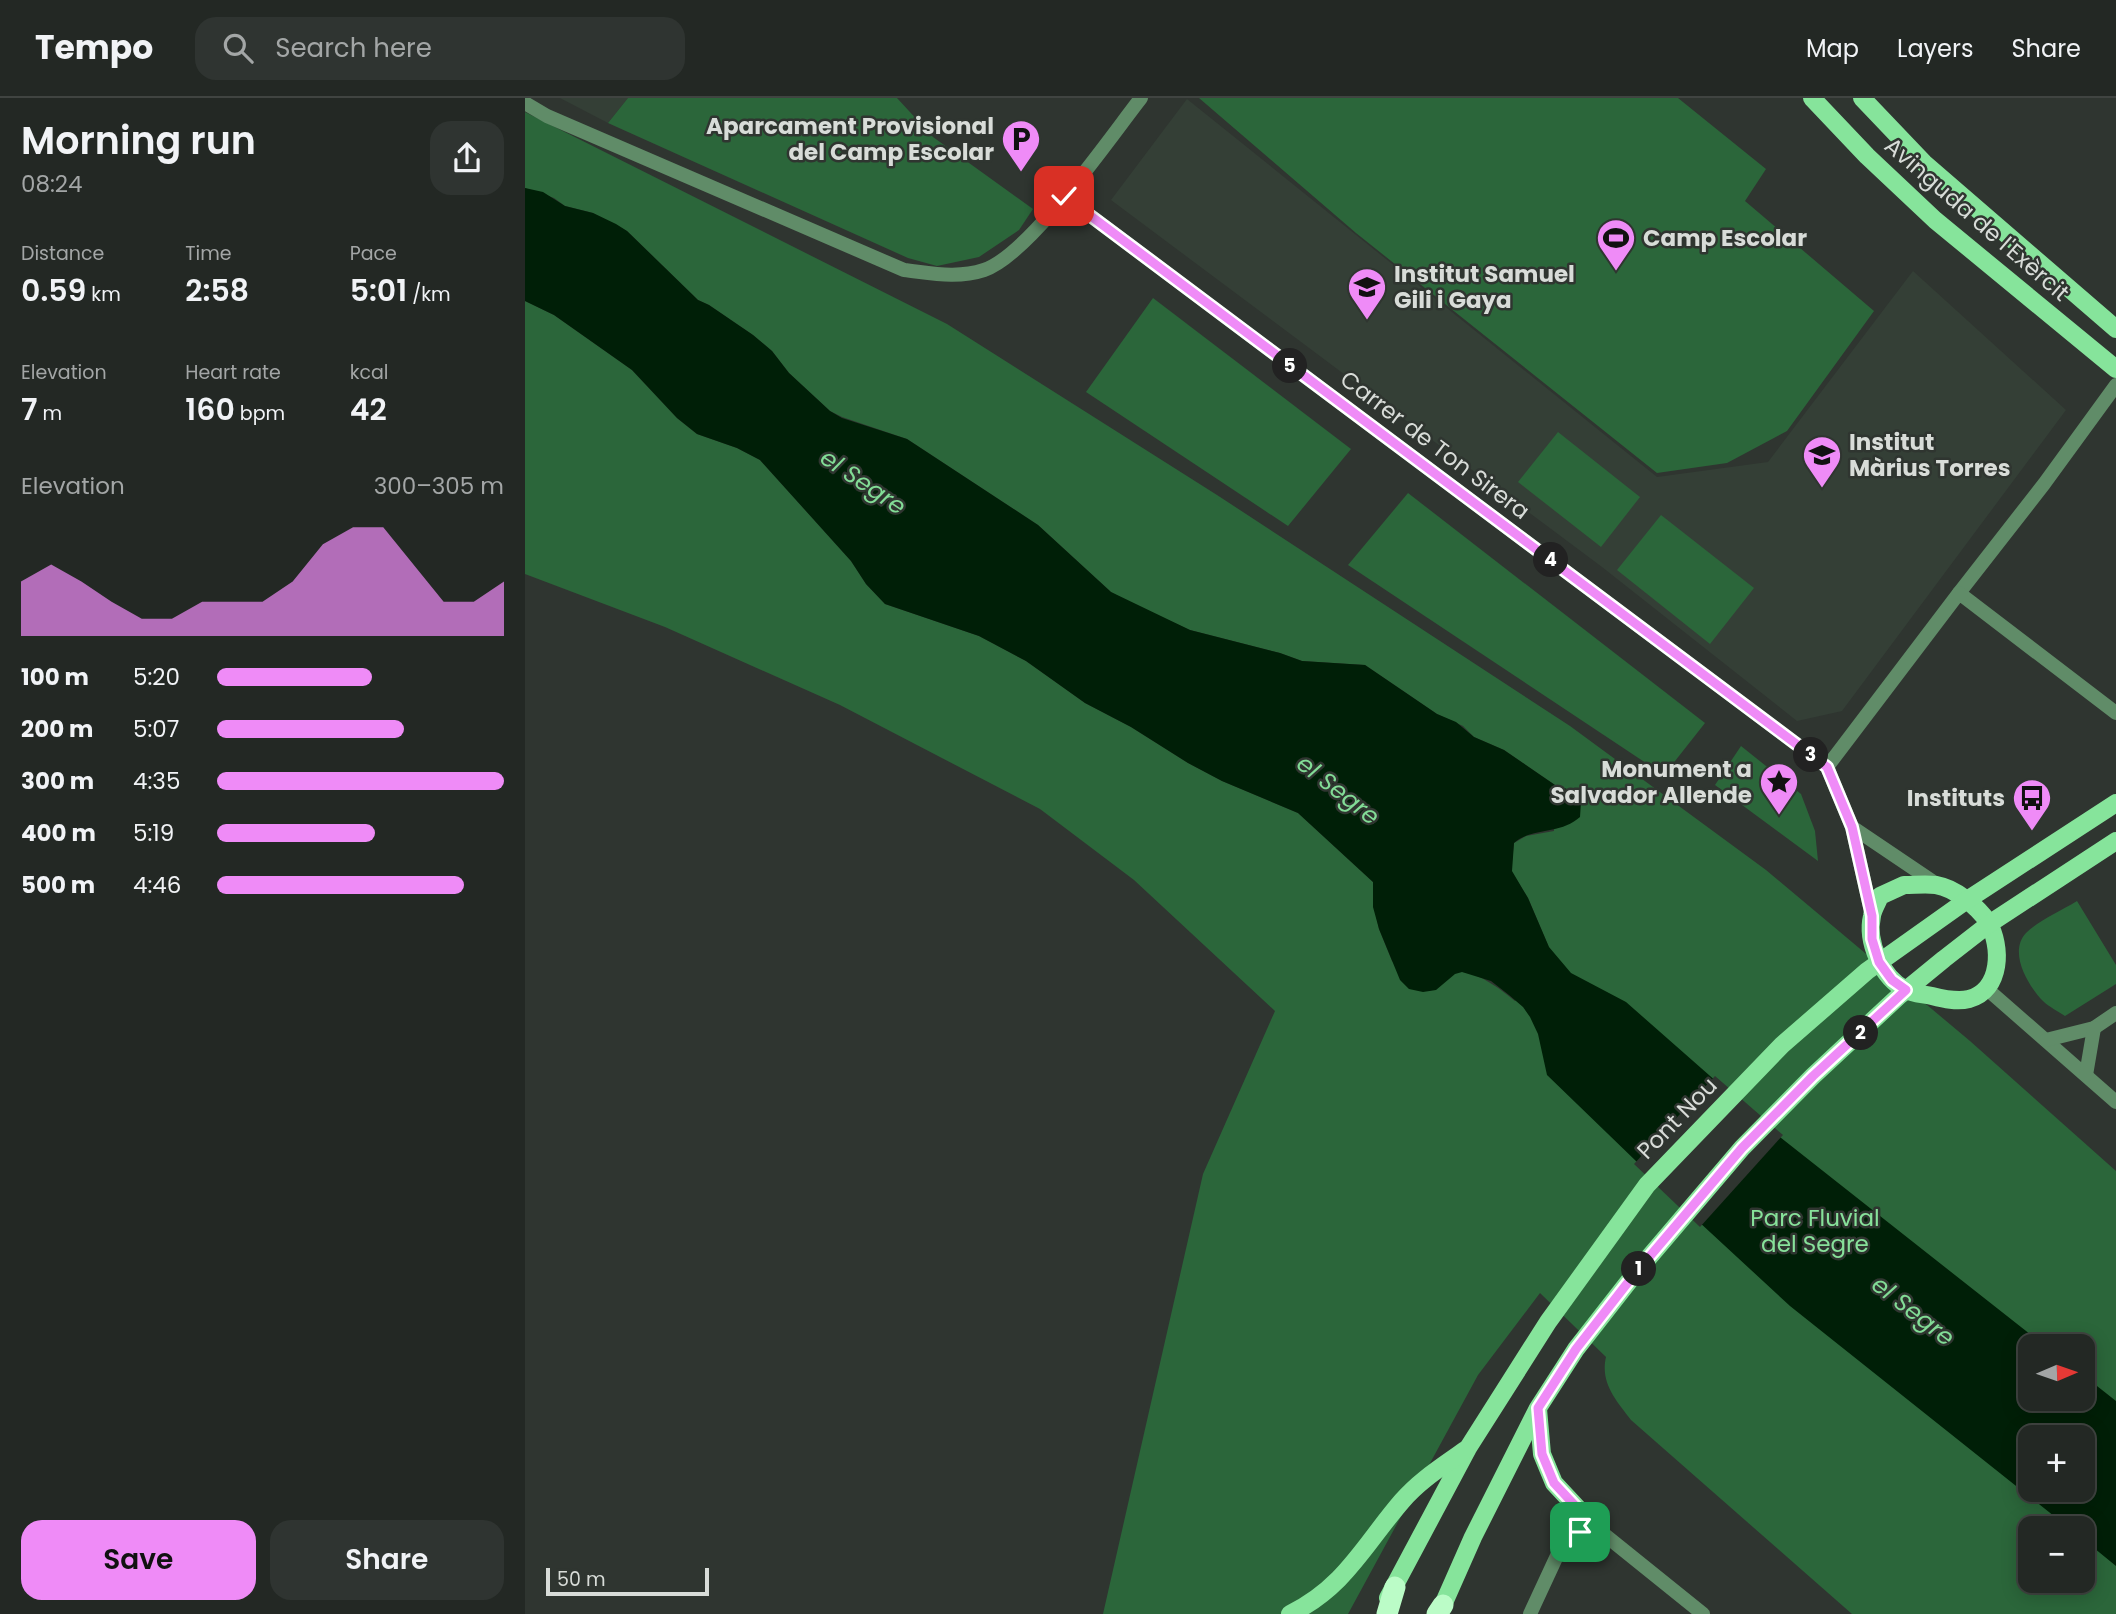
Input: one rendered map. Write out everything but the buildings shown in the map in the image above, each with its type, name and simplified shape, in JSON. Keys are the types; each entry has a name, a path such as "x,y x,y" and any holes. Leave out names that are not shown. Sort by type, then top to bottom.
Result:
{"highway":[{"path":"1387,1614 1395,1587"}],"main road":[{"name":"Avinguda de l'Exèrcit","path":"1812,98 1867,156 1935,220 2116,369"},
{"name":"Avinguda de l'Exèrcit","path":"1862,98 1924,163 2116,329"},
{"name":"Pont Nou","path":"1377,1614 1395,1587 1468,1448 1548,1322 1647,1185 1782,1045 1873,967 1967,900 2116,803"},
{"path":"1440,1611 1473,1537 1538,1408 1576,1349 1633,1276 1742,1148 1813,1076 1906,990 1989,924 2116,841"},
{"path":"1904,885 1939,886 1967,900 1989,924 1998,945 1997,969 1987,989 1970,999 1950,1000 1906,990 1873,967 1872,916 1880,896 1904,885"},
{"path":"1538,1408 1542,1454 1554,1483 1595,1527"},
{"path":"1290,1614 1328,1591 1402,1501 1426,1478 1468,1448"}],"street":[{"path":"525,103 547,116 904,270 954,276 986,270 1023,244 1142,98"},
{"name":"Carrer de Ton Sirera","path":"1064,196 1827,767"},
{"path":"1872,916 1852,827 1827,767 2045,475 2116,385"},
{"path":"1959,593 2116,713"},
{"path":"1852,827 1939,886"},
{"path":"1987,989 2116,1102"},
{"path":"2046,1040 2094,1028 2116,1013"},
{"path":"2086,1075 2094,1028"},
{"path":"1530,1614 1562,1545 1573,1503"},
{"path":"1562,1545 1580,1532 1595,1527 1703,1614"}],"shaded area":[{"path":"560,98 628,98 608,123"},
{"path":"1187,99 1657,477 1768,462 1913,271 2066,410 1842,711 1797,721 1602,567 1111,200"}],"green space":[{"path":"628,98 897,98 933,137 1033,209 1019,230 979,257 937,266 908,258 608,123"},
{"name":"Camp Escolar","path":"1199,98 1678,98 1766,169 1745,201 1874,311 1787,431 1727,463 1657,473 1356,233"},
{"name":"Parc Fluvial del Segre","path":"525,112 947,324 1217,495 1570,726 1766,870 1970,1041 2116,1171 2116,1614 1852,1614 1631,1420 1607,1383 1606,1357 1540,1293 1478,1375 1348,1614 1103,1614 1203,1174 1275,1011 1134,880 1040,809 840,705 665,627 525,574 525,301 554,315 632,370 677,418 697,434 737,448 760,460 851,561 866,584 885,604 979,636 1026,661 1085,703 1131,727 1188,763 1222,781 1298,813 1373,882 1373,902 1379,929 1392,961 1429,991 1452,975 1463,972 1487,981 1515,1001 1550,950 1528,898 1511,871 1514,843 1526,836 1554,831 1555,785 1504,750 1474,737 1463,726 1437,714 1365,665 1302,661 1190,630 1128,602 1111,592 1038,525 907,439 830,411 789,373 772,351 753,335 698,300 627,231 593,213 565,206 554,198 525,188"},
{"path":"1153,298 1351,449 1288,526 1086,392"},
{"path":"1558,432 1640,497 1601,547 1518,482"},
{"path":"1408,493 1705,723 1664,775 1348,565"},
{"path":"1661,515 1754,588 1710,644 1617,570"},
{"path":"1741,746 1801,794 1815,831 1818,861 1715,785"},
{"path":"2077,901 2116,965 2116,984 2065,1016 2045,1003 2031,987 2022,968 2019,950 2021,941 2031,928"}],"water":[{"name":"el Segre","path":"525,188 543,192 565,206 593,213 627,231 698,300 753,335 772,351 789,373 830,411 842,418 907,439 1038,525 1111,592 1190,630 1302,661 1365,665 1437,714 1456,722 1474,737 1504,750 1555,785 1573,791 1581,802 1580,817 1572,823 1529,835 1514,843 1512,871 1528,898 1549,947 1571,973 1626,1002 1776,1134 2030,1334 2018,1334 2018,1411 2095,1411 2095,1384 2116,1401 2116,1566 2095,1549 2095,1516 2054,1516 2036,1502 2095,1502 2095,1425 2018,1425 2018,1487 1790,1306 1547,1075 1538,1034 1530,1017 1509,995 1491,981 1462,972 1455,974 1436,990 1423,992 1409,989 1400,980 1379,929 1373,907 1373,882 1298,813 1222,781 1188,763 1131,727 1085,703 1026,661 979,636 885,604 866,584 851,561 760,460 737,448 697,434 677,418 632,370 554,315 525,301"}],"pier":[{"path":"1715,1076 1783,1135 1700,1227 1634,1164"}],"place":[{"name":"Aparcament Provisional del Camp Escolar","path":"1021,173"},
{"name":"Camp Escolar","path":"1616,272"},
{"name":"Institut Samuel Gili i Gaya","path":"1367,321"},
{"name":"Institut Màrius Torres","path":"1822,489"},
{"name":"Monument a Salvador Allende","path":"1779,816"},
{"name":"Instituts","path":"2032,832"}],"route":[{"path":"1064,196 1827,767 1852,827 1872,916 1872,939 1879,962 1892,980 1906,990 1813,1076 1742,1148 1633,1276 1576,1349 1538,1408 1542,1454 1554,1483 1595,1527 1580,1532"}]}
